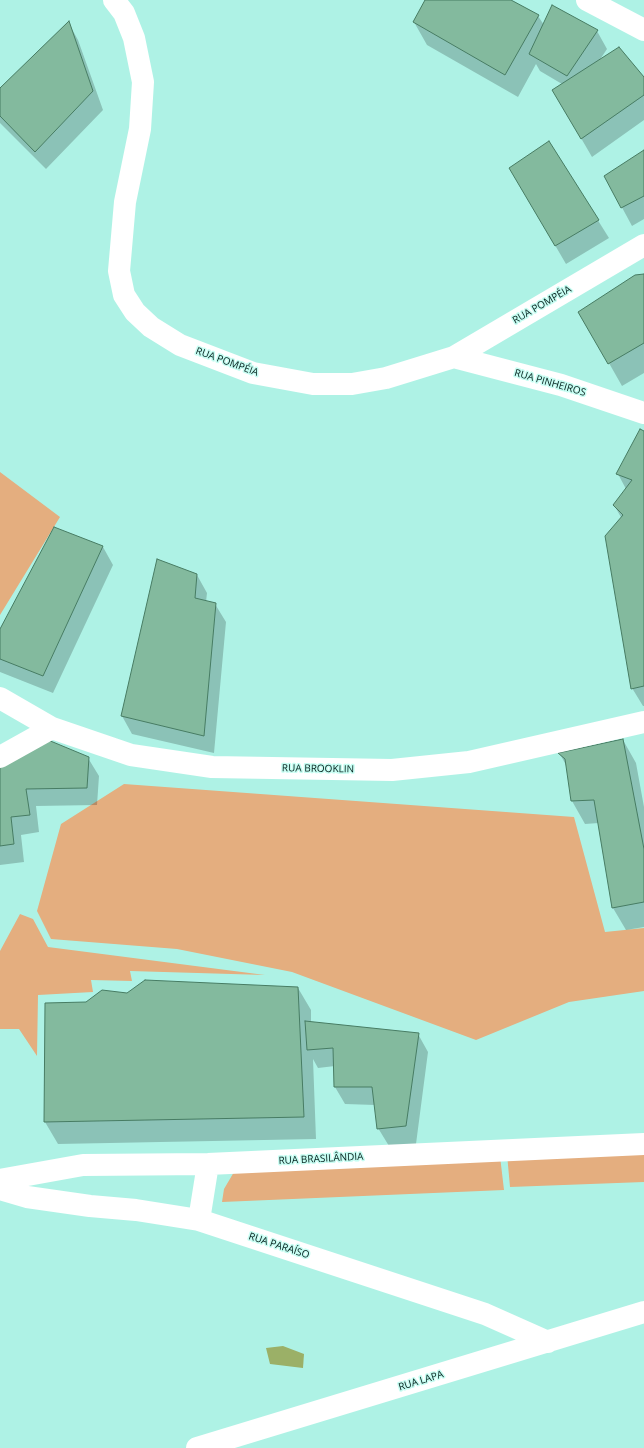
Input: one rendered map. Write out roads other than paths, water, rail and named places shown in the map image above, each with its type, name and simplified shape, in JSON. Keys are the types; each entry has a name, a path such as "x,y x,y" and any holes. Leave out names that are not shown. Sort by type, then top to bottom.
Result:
{"street":[{"name":"RUA POMPÉIA","path":"114,0 124,13 134,38 143,82 140,129 125,202 119,270 124,296 135,312 151,327 180,345 253,373 313,384 352,384 386,378 454,357 644,245"},
{"path":"587,0 644,30"},
{"name":"RUA PINHEIROS","path":"454,357 561,385 644,413"},
{"name":"RUA BROOKLIN","path":"0,698 52,728 131,755 212,768 392,770 469,762 644,722"},
{"path":"0,757 52,728"},
{"name":"RUA BRASILÂNDIA","path":"0,1180 83,1165 208,1164 644,1144"},
{"path":"199,1220 208,1164"},
{"name":"RUA PARAÍSO","path":"0,1189 27,1197 90,1206 136,1210 199,1220 485,1314 548,1342"},
{"name":"RUA LAPA","path":"197,1448 644,1312"}]}
